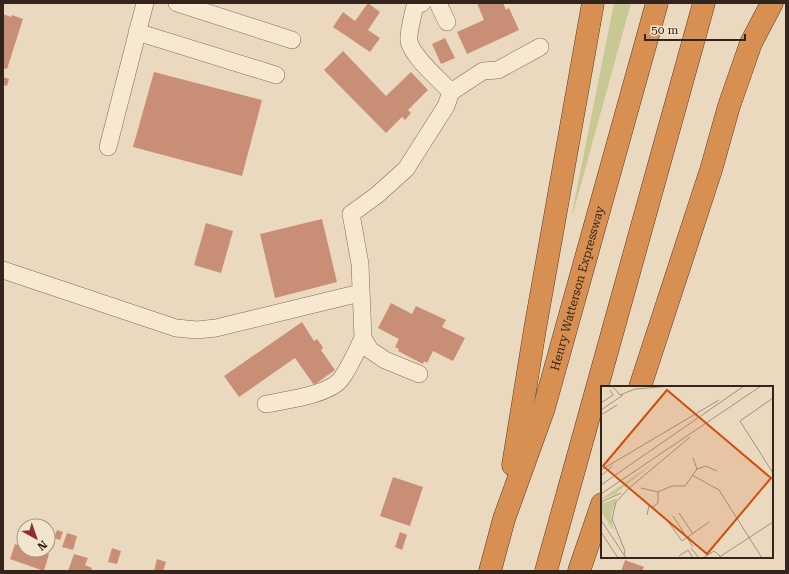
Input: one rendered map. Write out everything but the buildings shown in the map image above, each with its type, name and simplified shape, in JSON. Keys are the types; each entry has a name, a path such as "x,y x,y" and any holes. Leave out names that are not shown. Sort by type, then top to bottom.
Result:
{"highway":[{"path":"504,519 535,329 593,3"},
{"name":"Henry Watterson Expressway","path":"490,571 504,519 544,408 657,3"},
{"path":"546,571 704,3"},
{"path":"751,43 753,3"},
{"path":"640,386 710,170 729,106 751,43 772,3"},
{"path":"579,571 601,507"}],"lane":[{"path":"108,147 145,3"},
{"path":"177,3 292,40"},
{"path":"422,3 414,6 409,40 422,62 451,92"},
{"path":"438,3 447,22"},
{"path":"137,32 276,75"},
{"path":"419,374 385,360 370,350 363,338 360,264 351,214 377,195 406,169 446,106 451,92 483,72 498,70 540,47"},
{"path":"3,270 176,328 197,330 216,328 360,293"},
{"path":"266,404 316,394 341,380 363,338"}],"green space":[{"path":"614,3 631,3 572,213"}]}
